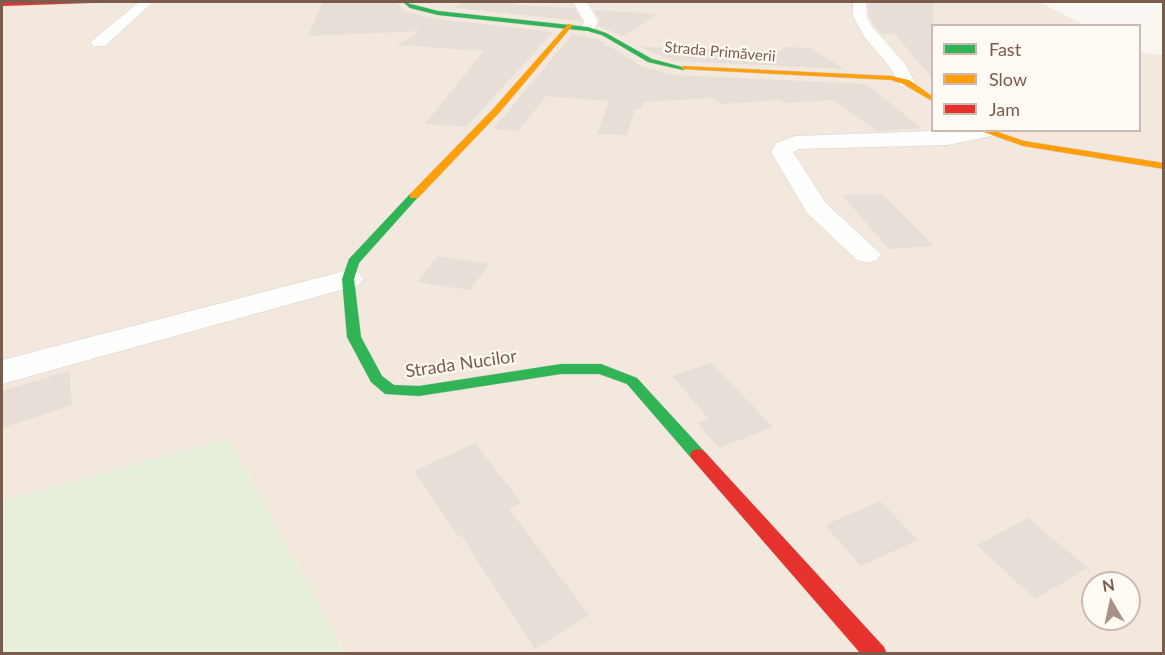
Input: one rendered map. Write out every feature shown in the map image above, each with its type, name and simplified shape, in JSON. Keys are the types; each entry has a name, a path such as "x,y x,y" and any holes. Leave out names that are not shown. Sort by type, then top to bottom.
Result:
{"street":[{"path":"2,5 115,2"},
{"path":"99,43 146,2"},
{"name":"Strada Primăverii","path":"405,2 412,7 438,13 588,28 604,34 650,61 675,68 880,77 906,82 931,98"},
{"path":"580,2 591,21 588,28"},
{"path":"860,2 860,16 864,25 898,65 906,82"},
{"path":"2,372 348,279 353,262 365,247 496,111 570,25"},
{"path":"867,254 816,208 782,152 784,148 795,143 948,139 979,132"},
{"path":"986,132 1023,143 1164,166"},
{"name":"Strada Nucilor","path":"348,279 354,337 376,379 390,390 419,391 573,368 601,369 632,381 876,654"}],"shaded area":[{"path":"2,2 1039,2 1082,24 931,24 931,132 1141,132 1141,52 1163,55 1163,653 345,653 228,439 2,501"}],"green space":[{"path":"228,439 345,653 2,653 2,501"}],"building":[{"path":"323,2 396,2 406,12 438,19 553,32 466,127 425,124 484,51 398,45 420,31 308,36"},
{"path":"514,2 514,5 574,8 582,21 454,8 462,3"},
{"path":"868,2 933,2 931,77 895,34 882,34 869,15"},
{"path":"594,10 659,14 623,36 598,26 600,20"},
{"path":"573,34 598,39 606,44 601,46 609,46 643,67 674,75 866,84 921,128 877,131 833,100 784,103 780,100 721,104 714,98 643,102 641,109 635,109 627,135 597,134 609,101 546,96 518,131 493,129"},
{"path":"638,45 784,51 783,47 811,48 844,69 676,61 657,55"},
{"path":"882,194 934,246 889,249 842,195"},
{"path":"438,256 489,264 470,290 417,282"},
{"path":"711,363 773,427 719,448 698,423 709,419 672,376"},
{"path":"69,371 72,405 2,428 2,391"},
{"path":"475,443 521,502 509,509 589,615 535,649 461,535 458,536 414,471"},
{"path":"880,501 918,540 861,566 825,525"},
{"path":"1028,518 1088,568 1035,599 977,545"}],"traffic: fast":[{"path":"405,2 412,7 438,13 588,29 604,34 650,61 683,68"},
{"path":"414,196 353,262 348,279 354,337 376,379 390,390 419,391 561,369 601,369 632,381 698,455"}],"traffic: slow":[{"path":"414,196 496,111 570,25"},
{"path":"683,68 891,78 906,82 931,98"},
{"path":"988,132 1023,143 1164,166"}],"traffic: jam":[{"path":"2,5 115,2"},
{"path":"698,455 876,654"}]}
